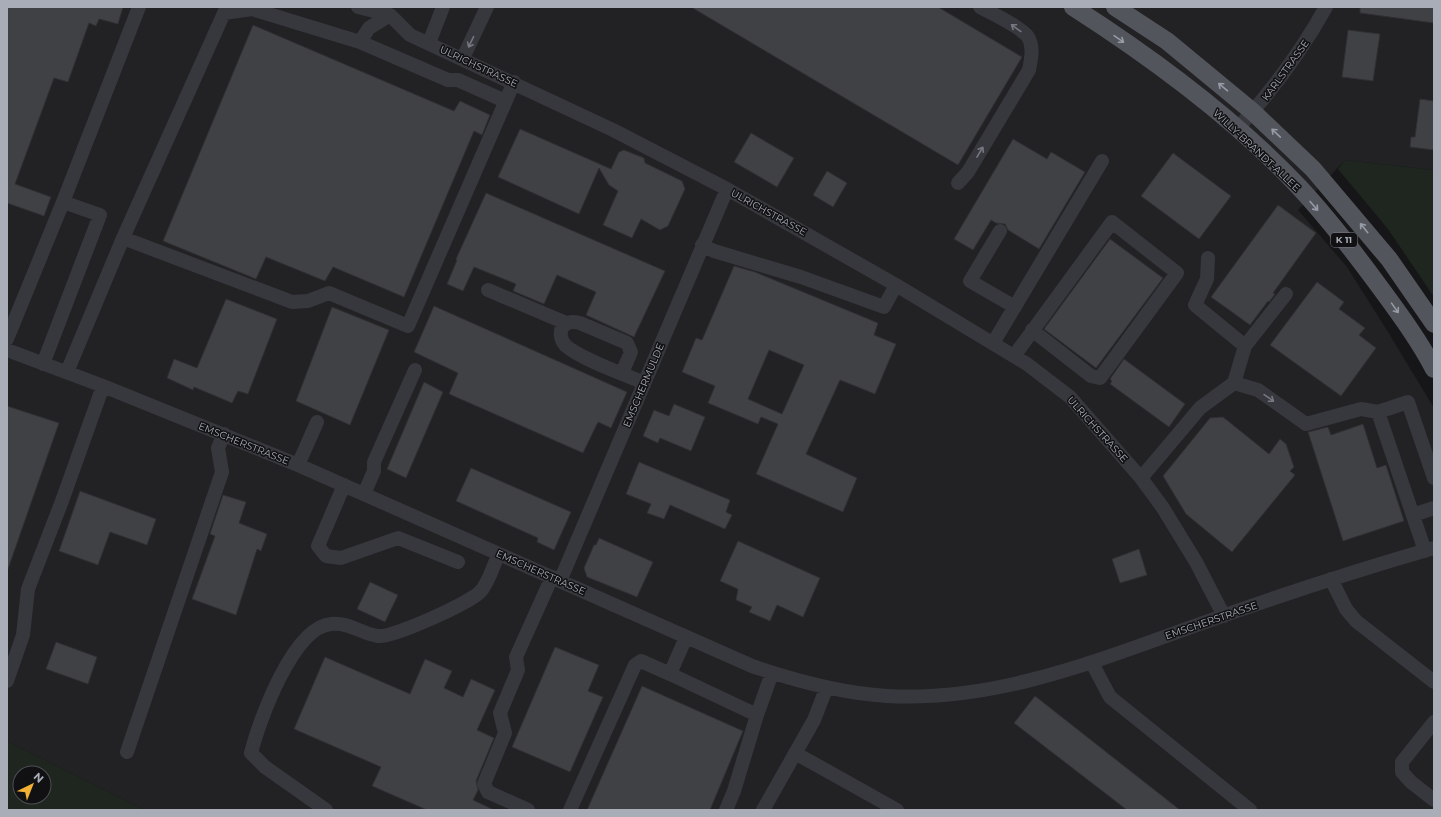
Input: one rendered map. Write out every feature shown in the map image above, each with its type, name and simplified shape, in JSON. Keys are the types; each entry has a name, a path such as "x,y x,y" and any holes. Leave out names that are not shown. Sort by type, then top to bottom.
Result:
{"main road":[{"name":"WILLY-BRANDT-ALLEE","path":"1072,7 1172,75 1237,129 1299,188 1353,250 1396,310 1434,369"},
{"name":"K 11","path":"1115,7 1167,40 1253,112 1313,169 1352,213 1389,259 1434,324"}],"street":[{"path":"7,339 63,202 139,7"},
{"path":"358,7 390,15"},
{"path":"429,43 443,7"},
{"path":"463,58 487,7"},
{"path":"958,183 968,172 1029,70 1032,52 1028,37 1008,22 980,7"},
{"name":"KARLSTRASSE","path":"1237,129 1253,112 1295,58 1326,7"},
{"path":"67,372 123,238 224,13 252,9 360,42 448,80 458,80 505,101"},
{"path":"360,42 369,28 390,15"},
{"name":"ULRICHSTRASSE","path":"390,15 410,35 514,82 727,189 896,285 1014,356 1070,397 1141,478 1164,508 1224,616"},
{"path":"123,238 292,302 308,301 329,293 408,326 514,82"},
{"path":"993,343 1102,161"},
{"name":"EMSCHERMULDE","path":"528,810 488,792 484,784 505,733 500,714 518,670 516,657 556,579 644,383 727,189"},
{"path":"44,364 100,215 63,202"},
{"path":"1014,356 1032,330 1112,222 1177,273 1100,378 1091,376 1032,330"},
{"path":"1000,230 970,281 1015,307"},
{"path":"702,245 714,251 801,277 884,306 896,285"},
{"path":"1208,258 1207,279 1194,305 1245,346"},
{"path":"488,290 566,323 580,323 627,344 631,352 622,373"},
{"path":"1141,478 1200,408 1234,384 1245,346 1286,294"},
{"path":"566,323 560,333 565,345 575,352 644,383"},
{"name":"EMSCHERSTRASSE","path":"7,350 103,386 298,465 752,666 826,689 887,696 941,695 1024,683 1092,662 1331,579 1429,550"},
{"path":"364,494 374,471 374,462 415,370"},
{"path":"1234,384 1258,390 1306,424 1361,409 1378,412 1408,402 1434,478"},
{"path":"7,681 23,635 28,589 103,386"},
{"path":"1378,412 1413,515 1429,550"},
{"path":"298,465 317,422"},
{"path":"127,752 222,472 218,448 224,434"},
{"path":"344,485 318,546 326,556 341,558 398,538 458,562"},
{"path":"1413,515 1434,508"},
{"path":"326,810 264,767 251,753 257,728 279,678 299,646 316,631 330,624 350,625 379,636 426,621 471,600 482,590 499,554"},
{"path":"1331,579 1346,609 1356,621 1434,682"},
{"path":"670,674 686,637"},
{"path":"570,810 635,665 640,661 757,715"},
{"path":"1092,662 1110,697 1250,810"},
{"path":"726,810 734,792 757,715 772,673"},
{"path":"763,810 814,720 826,689"},
{"path":"1434,722 1402,762 1402,772 1411,782 1434,800"},
{"path":"795,753 897,810"}],"shaded area":[{"path":"7,7 1434,7 1434,170 1345,160 1298,210 1347,267 1434,408 1434,810 145,810 7,741"},
{"path":"1345,160 1434,170 1434,297 1388,229 1338,169"},
{"path":"7,741 145,810 7,810"}],"building":[{"path":"7,7 123,7 118,24 99,19 96,26 89,23 68,82 54,78 15,184 51,197 44,216 7,203"},
{"path":"691,7 938,7 1022,57 958,165"},
{"path":"1360,7 1434,7 1434,23 1360,13"},
{"path":"253,25 454,111 460,101 490,115 482,135 474,131 404,297 333,267 325,281 266,257 256,279 163,241"},
{"path":"1348,30 1380,34 1373,81 1342,77"},
{"path":"1420,99 1434,101 1434,150 1410,147 1411,137 1415,137"},
{"path":"520,129 611,169 619,152 624,150 644,158 645,163 682,181 685,189 668,226 660,230 641,219 632,238 603,225 618,191 609,185 599,168 579,214 498,177"},
{"path":"751,133 794,158 777,187 734,162"},
{"path":"1013,139 1047,159 1051,152 1085,172 1039,249 1008,230 1005,224 996,223 991,220 973,250 954,239"},
{"path":"1173,153 1231,196 1199,239 1141,196"},
{"path":"827,171 847,183 833,207 813,195"},
{"path":"486,193 665,271 634,337 586,315 596,292 557,275 544,304 513,291 516,284 474,267 463,291 447,284 457,260 456,259"},
{"path":"1278,205 1316,233 1273,293 1275,294 1250,325 1211,297"},
{"path":"1110,239 1163,278 1096,368 1044,329"},
{"path":"734,266 755,272 878,323 874,335 896,344 875,394 840,380 806,454 857,478 843,512 756,474 778,424 761,417 758,424 708,403 715,386 682,372 696,338 702,340","holes":["769,350 804,365 782,414 748,399"]},
{"path":"1317,282 1344,302 1339,309 1365,328 1359,335 1376,348 1341,396 1270,345"},
{"path":"226,299 277,319 248,394 238,391 232,403 194,387 193,390 167,378 174,359 197,368"},
{"path":"434,306 627,392 611,428 598,422 583,453 449,394 458,373 414,352"},
{"path":"332,307 389,330 350,425 296,401"},
{"path":"1124,359 1185,404 1169,427 1110,384 1112,381 1110,379"},
{"path":"424,382 443,392 406,478 387,469"},
{"path":"674,404 705,417 691,451 660,438 658,443 643,436 654,410 669,416"},
{"path":"7,406 59,423 8,569 7,568"},
{"path":"1223,417 1269,454 1280,439 1286,444 1294,467 1290,471 1295,475 1232,552 1186,514 1163,476 1210,418"},
{"path":"1363,424 1377,468 1386,465 1404,521 1343,541 1308,432 1328,427 1331,435"},
{"path":"639,462 730,500 726,512 732,515 725,529 670,505 664,519 647,513 651,504 626,494"},
{"path":"471,468 571,512 554,550 537,542 538,538 456,501"},
{"path":"80,491 156,519 147,545 110,532 98,565 59,551"},
{"path":"223,495 246,502 239,523 267,534 261,551 257,549 236,615 192,599 215,536 210,534"},
{"path":"599,538 653,562 637,597 587,577 584,568 594,545 596,545"},
{"path":"738,541 820,578 803,617 777,605 770,621 749,612 752,607 736,600 738,589 720,581"},
{"path":"1139,549 1147,575 1120,583 1112,559"},
{"path":"370,582 398,595 385,622 357,609"},
{"path":"56,642 97,657 88,684 46,669"},
{"path":"555,647 599,665 588,691 603,697 570,772 512,747"},
{"path":"325,657 410,694 425,659 452,671 444,688 463,697 471,679 495,690 477,730 494,738 476,781 478,790 473,800 494,810 427,810 372,786 381,767 294,729"},
{"path":"642,686 743,731 710,810 587,810"},
{"path":"1035,696 1180,810 1127,810 1014,723"}]}
